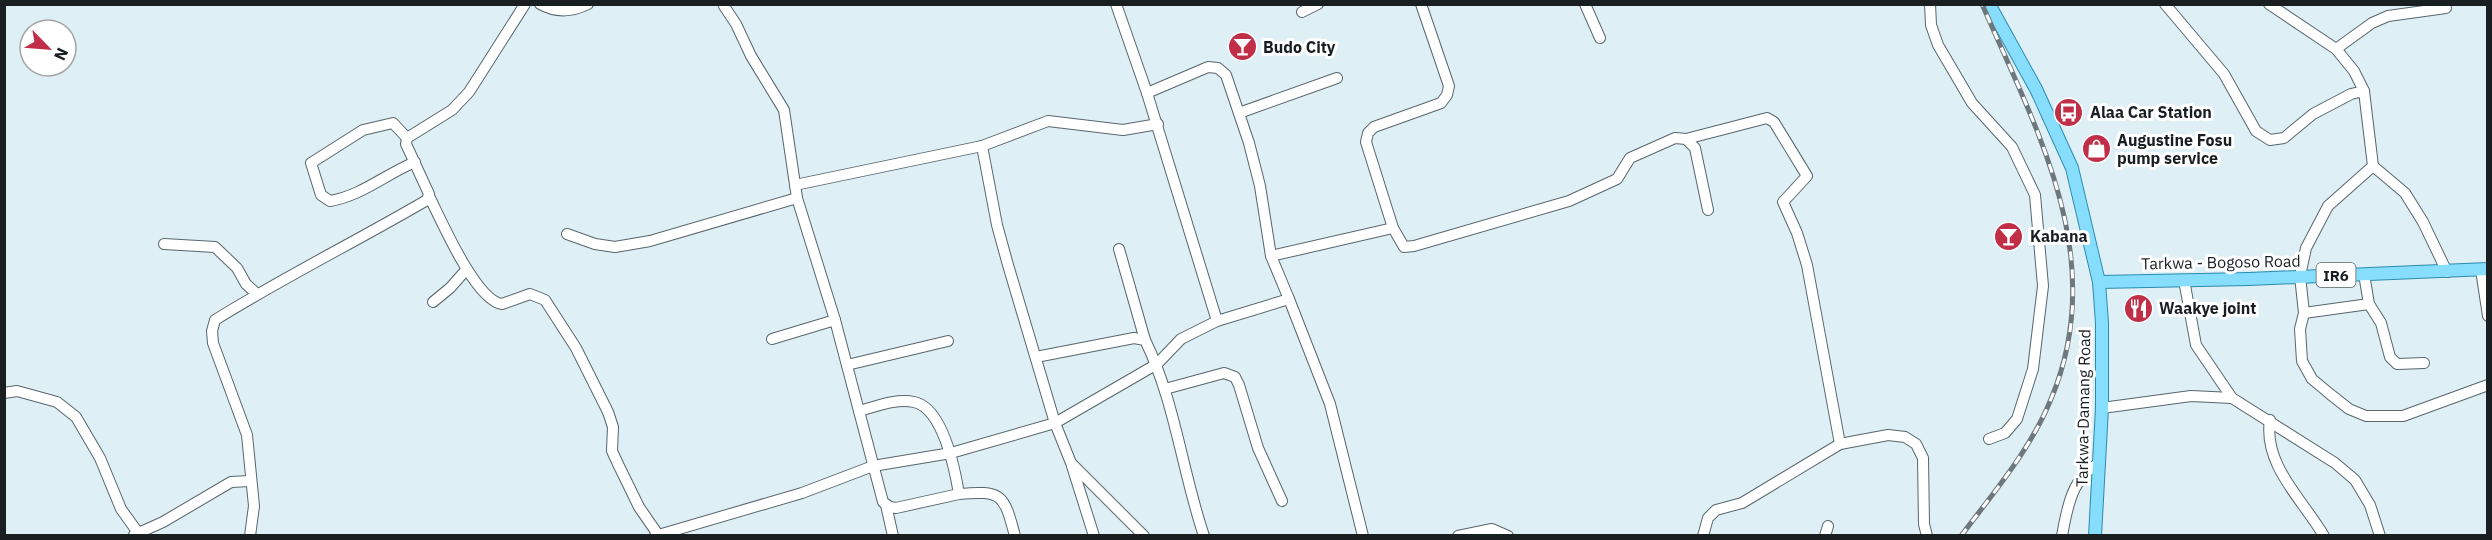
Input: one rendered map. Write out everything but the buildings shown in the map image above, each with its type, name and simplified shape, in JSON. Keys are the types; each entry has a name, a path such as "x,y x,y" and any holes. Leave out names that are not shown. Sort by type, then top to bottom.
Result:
{"main road":[{"name":"Tarkwa-Damang Road","path":"1989,4 2036,89 2072,168 2099,282 2102,323 2102,408 2095,536"},
{"name":"Tarkwa - Bogoso Road","path":"2099,282 2484,269"}],"street":[{"path":"525,4 469,92 452,110 407,138 406,144 466,270 496,303 502,304 530,294 545,300 576,348 608,412 613,427 612,451 639,507 658,535 802,493 873,466 951,453 1055,423 1157,364 1181,339 1217,321 1289,299"},
{"path":"540,4 555,10 568,11 588,4"},
{"path":"1116,4 1158,124 1217,321"},
{"path":"1302,12 1318,4"},
{"path":"1421,4 1449,86 1447,95 1441,103 1374,127 1368,133 1366,142 1393,228 1404,247 1569,201 1617,179 1630,158 1675,138 1686,139 1767,118 1774,122 1806,176 1801,185 1783,202 1797,233 1807,265 1840,444"},
{"path":"1586,4 1600,38"},
{"path":"1930,4 1931,25 1938,45 1972,103 2012,147 2035,195 2043,286 2033,369 2017,419 2006,433 1989,439"},
{"path":"2165,4 2224,74 2256,131 2270,140 2284,138 2313,114 2351,94 2364,91"},
{"path":"2270,4 2336,49 2354,71 2364,91 2373,166 2405,193 2423,222 2447,272"},
{"path":"724,6 784,110 797,198 835,320 893,536"},
{"path":"2336,49 2372,23 2388,16 2446,8"},
{"path":"1147,93 1208,68 1218,68 1226,75 1260,186 1271,256 1330,404 1363,536"},
{"path":"1239,112 1337,78"},
{"path":"795,185 982,146 1048,121 1123,130 1158,124"},
{"path":"407,138 393,123 375,126 363,130 311,164 321,195 330,201 347,198 395,170 415,162"},
{"path":"1686,139 1695,148 1708,210"},
{"path":"982,146 997,225 1055,423 1071,463 1094,536"},
{"path":"2373,166 2328,206 2306,248 2300,276 2304,313 2300,329 2302,361 2312,379 2339,402 2366,416 2403,416 2487,385"},
{"path":"250,536 255,506 250,481 247,435 213,343 212,331 215,320 257,294 331,255 430,198"},
{"path":"567,234 594,244 615,247 650,241 797,198"},
{"path":"1271,256 1393,228"},
{"path":"164,244 215,247 237,268 246,285 257,294"},
{"path":"1119,249 1145,340 1157,364 1165,389 1188,486 1204,536"},
{"path":"2484,269 2487,316"},
{"path":"433,302 466,270"},
{"path":"2364,274 2369,304 2381,323 2390,357 2397,363 2424,363"},
{"path":"2184,280 2196,345 2232,398 2335,463 2355,480 2370,505 2380,536"},
{"path":"2304,313 2369,304"},
{"path":"772,339 835,320"},
{"path":"1036,357 1134,338 1145,340"},
{"path":"847,365 948,341"},
{"path":"1165,389 1224,373 1235,377 1258,448 1282,501"},
{"path":"4,393 17,391 57,402 76,417 100,458 121,509 136,535 231,482 250,481"},
{"path":"2102,408 2124,407 2191,396 2232,398"},
{"path":"859,411 901,401 916,402 934,418 951,453 958,494"},
{"path":"2270,420 2268,430 2273,455 2324,536"},
{"path":"1702,536 1708,518 1716,510 1742,503 1840,444 1888,435 1905,437 1916,444 1923,458 1924,524 1927,536"},
{"path":"1071,463 1144,536"},
{"path":"2062,536 2066,513 2082,474 2100,463"},
{"path":"886,505 896,508 958,494 986,492 1000,497 1007,506 1015,536"},
{"path":"1458,536 1492,528 1508,536"}],"railway":[{"path":"1961,536 2022,453 2043,417 2067,347 2073,296 2070,246 2059,197 2044,148 1982,4"}],"place":[{"name":"Budo City","path":"1242,47"},
{"name":"Alaa Car Station","path":"2069,112"},
{"name":"Augustine Fosu pump service","path":"2096,149"},
{"name":"Kabana","path":"2009,236"},
{"name":"Waakye joint","path":"2138,308"}]}
